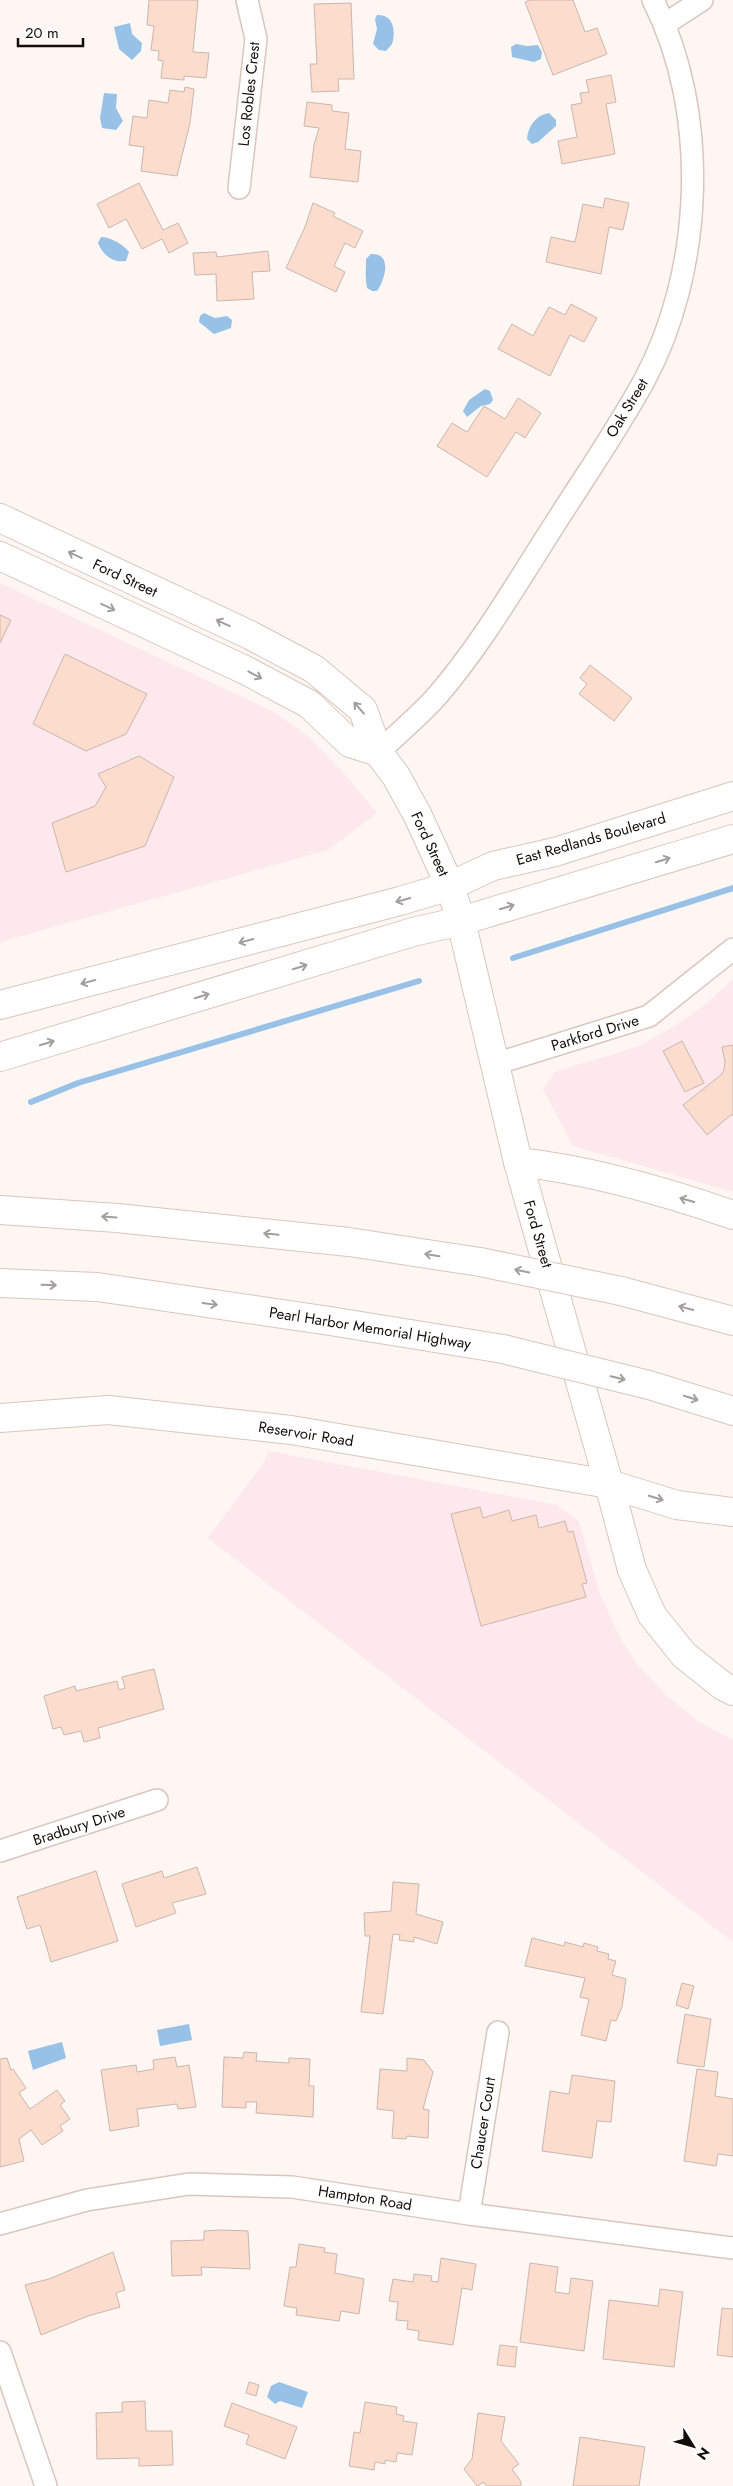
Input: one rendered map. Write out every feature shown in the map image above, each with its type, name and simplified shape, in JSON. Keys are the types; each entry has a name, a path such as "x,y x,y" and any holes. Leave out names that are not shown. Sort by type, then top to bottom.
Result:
{"main road":[{"name":"Ford Street","path":"0,518 250,635 314,669 363,710 378,752 396,776 450,886 461,921 518,1162 632,1570 652,1614 684,1655 723,1686 733,1691"},
{"path":"0,538 25,550 51,543"},
{"path":"0,556 245,670 309,704 350,743 378,752"},
{"name":"East Redlands Boulevard","path":"0,1005 400,901 450,886 493,866 555,852 733,796"},
{"path":"0,1057 413,932 461,921 733,839"},
{"path":"518,1162 556,1166 688,1200 733,1215"},
{"path":"0,1210 117,1218 348,1242 480,1262 621,1291 733,1321"},
{"name":"Pearl Harbor Memorial Highway","path":"0,1283 97,1287 320,1319 503,1349 649,1385 733,1411"},
{"name":"Reservoir Road","path":"0,1418 108,1410 291,1430 609,1484 677,1505 733,1512"}],"street":[{"name":"Los Robles Crest","path":"239,188 256,39 246,0"},
{"name":"Oak Street","path":"378,752 437,696 480,640 645,380 672,314 689,242 692,180 691,126 679,72 665,24 653,0"},
{"path":"665,24 702,0"},
{"name":"Parkford Drive","path":"495,1064 649,1016 733,949"},
{"name":"Bradbury Drive","path":"0,1851 157,1800"},
{"name":"Chaucer Court","path":"469,2214 498,2032"},
{"name":"Hampton Road","path":"0,2224 87,2200 189,2184 292,2187 469,2214 733,2248"},
{"path":"0,2352 46,2486"}],"shaded area":[{"path":"0,583 272,711 308,736 343,772 377,813 328,850 0,942"},
{"path":"733,979 733,1192 573,1146 543,1089 555,1072 639,1046 673,1027 707,1003"},
{"path":"268,1451 557,1505 579,1522 600,1594 618,1634 637,1664 667,1696 699,1722 733,1740 733,1942 208,1538 265,1461"}],"water":[{"path":"377,15 387,17 393,29 392,44 386,51 379,50 373,44 377,29 375,19"},
{"path":"130,23 132,34 142,43 141,51 132,60 119,49 114,27"},
{"path":"516,44 538,45 542,52 541,59 534,62 512,57 511,47"},
{"path":"104,93 117,94 116,108 123,121 116,130 102,128 100,118"},
{"path":"549,113 556,120 556,126 538,142 532,144 527,139 531,126 540,116"},
{"path":"101,237 112,240 126,249 129,252 126,261 116,261 105,254 98,243"},
{"path":"371,254 378,255 385,262 383,280 377,291 367,288 366,284 366,259"},
{"path":"204,313 215,318 227,316 232,320 231,328 214,334 199,322 200,316"},
{"path":"485,389 490,391 493,400 490,404 481,406 467,417 463,411 469,400"},
{"path":"189,2024 192,2040 160,2046 157,2030"},
{"path":"62,2042 66,2058 33,2070 28,2051"},
{"path":"279,2382 308,2392 302,2408 280,2401 275,2404 267,2397 271,2386"}],"building":[{"path":"149,0 198,0 193,52 209,53 206,78 184,76 184,80 161,78 163,61 158,60 159,51 151,50 154,26 147,25"},
{"path":"530,0 573,0 585,32 597,28 607,54 553,75 525,2"},
{"path":"351,3 354,79 338,79 339,91 312,92 310,64 317,64 314,4"},
{"path":"611,75 616,102 606,104 615,154 562,164 558,141 577,137 571,105 582,103 580,93 589,92 586,80"},
{"path":"185,87 194,89 190,123 177,176 141,171 144,147 129,145 133,116 147,118 149,100 168,103 170,90 184,92"},
{"path":"307,102 332,105 332,111 349,113 345,149 361,151 358,182 310,177 314,145 319,128 304,126"},
{"path":"139,183 163,230 178,223 188,243 169,253 162,239 142,249 126,219 109,228 97,204"},
{"path":"605,198 629,203 623,230 609,227 601,274 546,262 551,237 575,242 583,204 603,208"},
{"path":"313,203 335,213 333,216 363,231 355,248 345,243 334,266 345,272 336,292 286,268 305,227"},
{"path":"268,251 270,271 252,272 254,299 217,301 216,274 195,275 193,253 216,252 217,257"},
{"path":"571,304 597,318 584,342 570,335 550,376 498,349 512,324 533,336 549,307 565,315"},
{"path":"518,398 541,413 525,438 516,432 487,477 437,446 452,423 467,432 484,406 505,419"},
{"path":"0,615 11,620 0,643"},
{"path":"65,654 147,694 126,734 86,751 33,724"},
{"path":"590,665 632,698 614,721 579,694 587,684 580,678"},
{"path":"139,756 174,777 145,846 66,872 52,823 95,806 106,787 98,774"},
{"path":"682,1041 704,1083 685,1092 663,1051"},
{"path":"733,1045 733,1116 732,1114 707,1135 683,1105 721,1075 725,1062 722,1047"},
{"path":"480,1507 483,1518 509,1510 512,1521 536,1515 539,1528 565,1521 568,1532 573,1531 587,1583 582,1584 586,1597 481,1626 451,1514"},
{"path":"154,1669 164,1709 98,1728 100,1738 84,1742 81,1731 64,1735 61,1727 53,1729 44,1696 75,1686 76,1691 117,1681 119,1690 125,1688 122,1677"},
{"path":"197,1867 206,1894 172,1903 176,1913 136,1927 122,1884 162,1871 164,1878"},
{"path":"96,1871 118,1941 51,1962 40,1925 27,1929 17,1897"},
{"path":"393,1882 419,1884 416,1914 443,1922 437,1944 414,1937 414,1942 399,1940 400,1935 393,1934 383,2014 361,2012 370,1936 365,1936 364,1913 391,1911"},
{"path":"532,1938 564,1946 565,1942 583,1947 584,1943 598,1947 597,1951 609,1954 608,1959 616,1961 612,1975 626,1979 622,2007 616,2021 611,2020 606,2041 581,2035 589,1999 580,1997 585,1978 525,1966"},
{"path":"682,1983 694,1986 688,2009 676,2005"},
{"path":"685,2014 711,2019 704,2067 677,2063"},
{"path":"244,2052 257,2053 256,2061 289,2063 289,2058 310,2059 309,2086 314,2086 313,2117 256,2113 257,2102 246,2102 246,2108 222,2107 224,2057 243,2058"},
{"path":"175,2057 177,2067 189,2065 196,2107 178,2109 177,2104 137,2109 139,2126 110,2131 101,2070 136,2065 137,2072 154,2069 153,2060"},
{"path":"7,2058 11,2070 13,2069 26,2088 19,2093 30,2109 57,2090 65,2101 60,2105 70,2119 60,2126 63,2131 42,2145 31,2130 19,2139 24,2161 0,2167 0,2059"},
{"path":"407,2058 424,2060 433,2072 423,2109 429,2110 428,2138 407,2136 406,2139 392,2138 394,2111 377,2109 380,2069 407,2071"},
{"path":"697,2069 718,2072 715,2096 733,2099 733,2156 718,2154 716,2166 684,2161"},
{"path":"572,2075 615,2081 611,2122 597,2121 592,2158 542,2151 550,2091 569,2094"},
{"path":"204,2231 248,2231 250,2269 201,2267 202,2275 172,2276 171,2241 204,2240"},
{"path":"299,2244 325,2248 324,2252 337,2254 335,2273 364,2279 359,2314 341,2311 339,2321 296,2315 297,2308 284,2306 290,2267 296,2267"},
{"path":"113,2252 125,2290 116,2293 120,2307 88,2316 41,2335 25,2285 49,2279"},
{"path":"441,2258 476,2264 472,2290 462,2288 453,2345 418,2340 419,2331 407,2329 408,2321 396,2320 398,2302 389,2301 393,2279 413,2282 414,2274 432,2276 431,2281 438,2282"},
{"path":"530,2263 558,2267 555,2292 569,2294 571,2278 593,2281 584,2351 520,2342"},
{"path":"660,2289 683,2292 674,2367 603,2359 609,2300 658,2306"},
{"path":"722,2308 733,2309 733,2357 717,2355"},
{"path":"500,2345 517,2347 515,2367 497,2365"},
{"path":"249,2382 259,2385 256,2396 246,2393"},
{"path":"145,2401 146,2431 172,2431 173,2465 139,2466 139,2458 97,2459 96,2413 122,2412 122,2402"},
{"path":"365,2402 397,2407 396,2414 404,2416 403,2421 417,2423 412,2455 397,2453 396,2462 385,2460 385,2464 375,2462 374,2470 349,2466 354,2432 360,2433"},
{"path":"232,2403 297,2427 285,2459 246,2444 249,2435 224,2426"},
{"path":"478,2413 505,2417 501,2441 519,2464 512,2469 521,2482 521,2486 486,2486 484,2482 477,2486 464,2469 472,2459"},
{"path":"580,2437 645,2447 639,2486 573,2486"}],"waterway":[{"path":"513,958 733,888"},
{"path":"31,1102 78,1083 419,981"}]}
